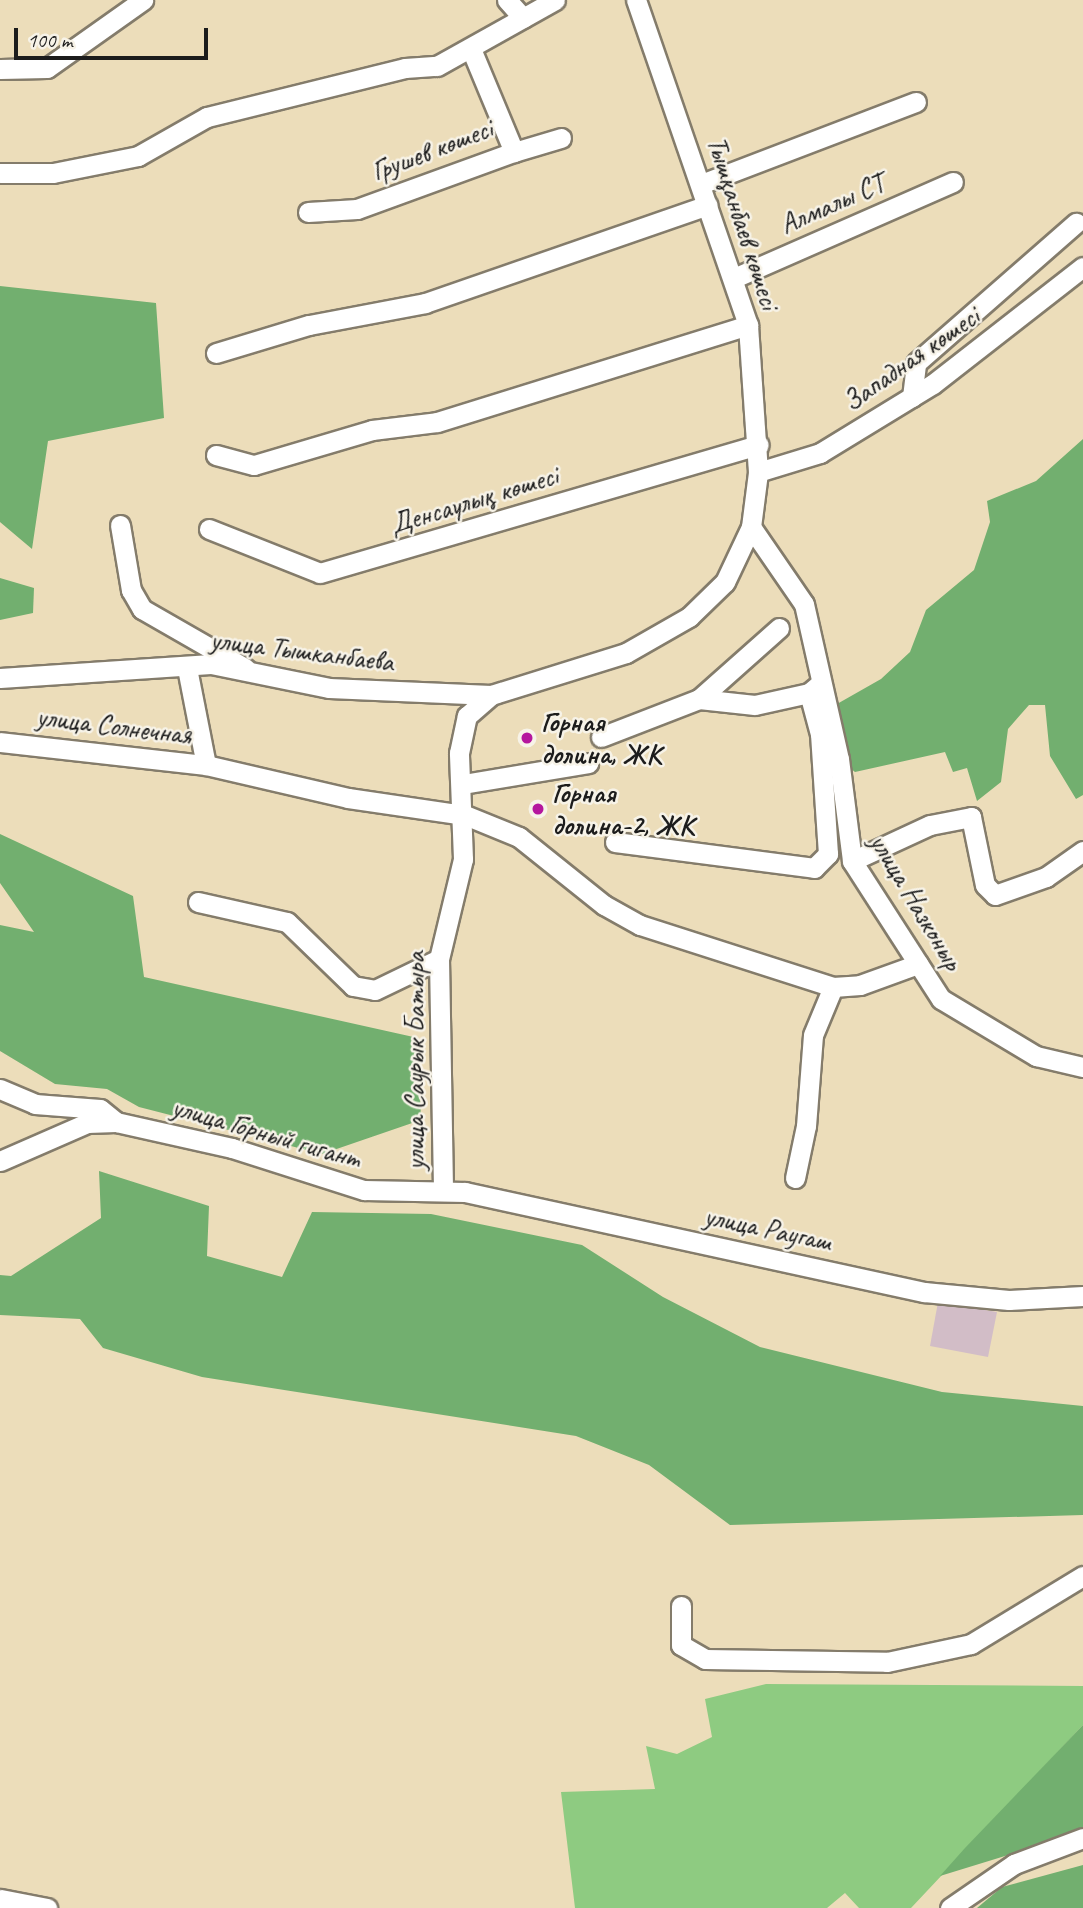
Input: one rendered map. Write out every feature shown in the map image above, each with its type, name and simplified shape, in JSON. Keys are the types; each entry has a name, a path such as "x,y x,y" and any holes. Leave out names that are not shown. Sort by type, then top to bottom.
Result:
{"street":[{"path":"0,69 47,68 143,0"},
{"path":"507,0 523,18"},
{"path":"0,173 53,173 138,156 207,117 405,68 437,66 472,51 555,0"},
{"name":"Тышқанбаев көшесі","path":"636,0 748,325 759,445 758,472"},
{"name":"Грушев көшесі","path":"308,212 357,208 514,152 472,51"},
{"path":"701,184 916,102"},
{"path":"514,152 561,138"},
{"name":"Алмалы СТ","path":"734,278 953,182"},
{"path":"216,353 309,325 425,303 708,205"},
{"path":"912,397 916,363 1076,223"},
{"name":"Западная көшесі","path":"758,472 820,453 912,397 1083,267"},
{"path":"216,455 254,465 372,430 437,422 748,325"},
{"name":"Денсаулық көшесі","path":"209,529 320,573 759,445"},
{"name":"улица Тышканбаева","path":"0,678 187,668 211,664 329,688 491,695 626,653 689,617 725,582 751,527 758,472"},
{"path":"120,525 131,590 142,609 251,672"},
{"name":"улица Назконыр","path":"751,527 804,604 815,688 852,861 941,999 982,1027 1036,1056 1083,1068"},
{"path":"601,737 699,699 779,628"},
{"name":"улица Солнечная","path":"0,742 206,765 187,668"},
{"path":"615,842 814,869 828,854 815,688 755,705 699,699"},
{"name":"улица Саурык Батыра","path":"443,1188 439,960 463,859 465,815 459,753 467,716 491,695"},
{"path":"463,785 588,763"},
{"path":"206,765 348,798 465,815 519,837 604,905 640,925 833,987 860,985 918,964"},
{"path":"852,861 930,825 971,817 985,884 995,895 1046,877 1083,851"},
{"path":"198,902 287,922 353,986 374,990 439,960"},
{"path":"794,1178 807,1126 813,1035 833,987"},
{"path":"5,1097 100,1109 116,1122"},
{"path":"0,1161 87,1123 116,1122"},
{"name":"улица Горный гигант","path":"116,1122 232,1148 364,1190 411,1194 443,1188"},
{"name":"улица Раугаш","path":"443,1188 924,1292 1009,1300 1083,1296"},
{"path":"681,1606 681,1645 705,1660 887,1662 971,1644 1083,1576"},
{"path":"950,1908 1014,1864 1083,1839"},
{"path":"0,1899 47,1908"}],"shaded area":[{"path":"938,1302 997,1312 988,1357 930,1346"}],"green space":[{"path":"0,286 156,303 164,418 48,441 32,549 0,522"},
{"path":"1083,439 1083,795 1076,799 1050,756 1045,705 1029,705 1008,729 1001,782 977,801 967,768 953,772 945,752 855,772 844,763 837,704 881,679 910,652 926,610 974,570 990,522 987,501 1036,481"},
{"path":"0,578 34,588 33,613 0,620"},
{"path":"0,834 133,896 144,977 418,1038 421,1120 322,1154 139,1107 107,1089 55,1084 0,1051 0,925 34,932 0,883"},
{"path":"99,1171 209,1206 207,1256 282,1277 312,1212 431,1214 582,1245 663,1297 760,1347 942,1392 1083,1406 1083,1515 730,1525 649,1465 576,1436 202,1377 103,1348 80,1319 0,1315 0,1275 11,1276 101,1218"},
{"path":"766,1684 1083,1686 1083,1725 911,1908 859,1908 845,1893 827,1908 575,1908 561,1792 655,1789 646,1746 677,1754 712,1737 705,1699"},
{"path":"1083,1725 1083,1832 940,1876 965,1848"},
{"path":"1083,1865 1083,1908 977,1908 1002,1887"}],"place":[{"name":"Горная долина, ЖК","path":"527,738"},
{"name":"Горная долина-2, ЖК","path":"538,809"}]}
